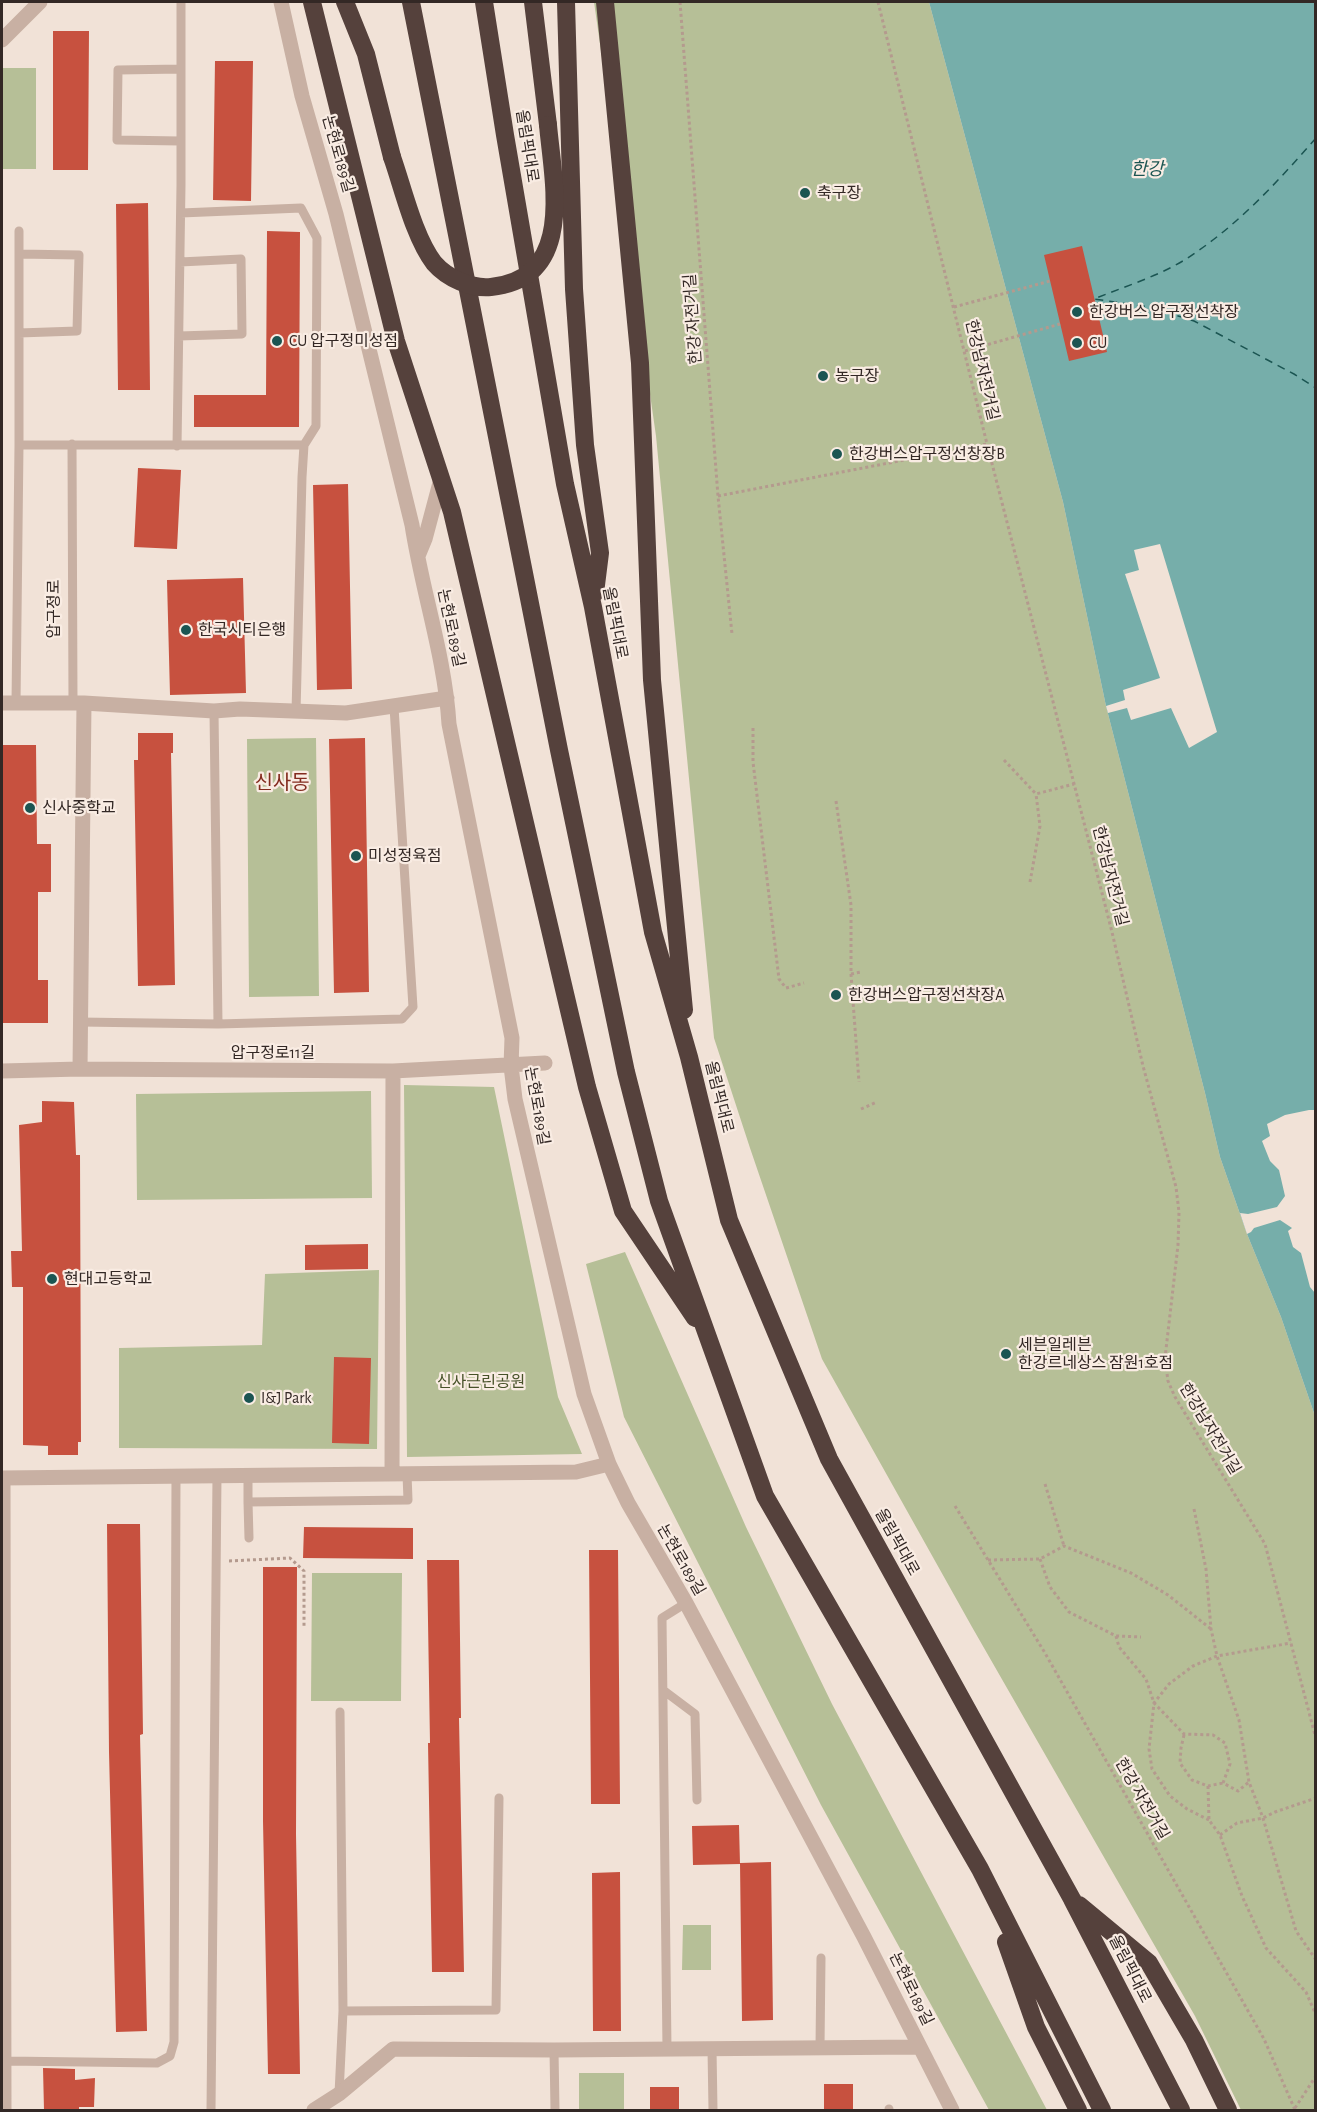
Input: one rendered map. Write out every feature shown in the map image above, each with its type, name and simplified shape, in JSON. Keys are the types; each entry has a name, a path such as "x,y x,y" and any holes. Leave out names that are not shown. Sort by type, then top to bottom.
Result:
{"highway":[{"path":"312,2 396,340 452,512 587,1087 623,1211 710,1341"},
{"path":"345,2 366,54 392,157 420,239 435,263 448,275 463,283 485,288 503,286 520,279 544,255 552,237 555,219 554,185 534,2"},
{"path":"411,2 559,750 626,1072 659,1201 765,1496 980,1869 1101,2110"},
{"name":"올림픽대로","path":"484,2 563,472 593,607 653,932 689,1057 729,1220 829,1459 1072,1899 1182,2110"},
{"path":"566,2 574,289 585,445 600,553 593,607"},
{"path":"606,2 640,363 652,680 689,1057"},
{"path":"980,1869 1036,2028 1078,2110"},
{"path":"1072,1899 1149,1963 1194,2040 1228,2110"}],"street":[{"path":"2,40 40,2"},
{"name":"논현로189길","path":"281,2 302,96 336,214 412,525 512,1038 511,1066 514,1100 584,1394 609,1464 628,1503 686,1603 864,1937 952,2110"},
{"path":"417,558 425,539 441,479"},
{"path":"9,703 78,703 214,711 240,709 346,713 447,698"},
{"path":"78,703 80,1070"},
{"name":"압구정로11길","path":"2,1071 393,1071 545,1063"},
{"path":"393,1071 400,1474"},
{"path":"4,1478 576,1472 609,1464"},
{"path":"314,2110 339,2094 393,2049 919,2047"}],"lane":[{"path":"177,446 182,2"},
{"path":"180,141 117,140 118,70 181,69"},
{"path":"181,213 301,208 317,238 316,426 304,445 296,712"},
{"path":"9,703 20,445 19,231"},
{"path":"19,254 79,255 76,332 19,333"},
{"path":"179,336 242,334 241,259 180,262"},
{"name":"압구정로","path":"72,444 78,703"},
{"path":"20,445 304,445"},
{"path":"81,1022 218,1024 402,1019 412,1006 394,707"},
{"path":"214,711 218,1024"},
{"path":"248,1502 408,1500 400,1474"},
{"path":"248,1475 249,1538"},
{"path":"7,2061 158,2063 170,2056 174,2030 176,1476"},
{"path":"211,2110 217,1476"},
{"path":"4,1478 7,2110"},
{"path":"667,2049 662,1618 686,1603"},
{"path":"663,1690 695,1714 698,1800"},
{"path":"339,2094 343,2011 340,1712"},
{"path":"343,2011 496,2010 499,1798"},
{"path":"820,1958 820,2047"},
{"path":"712,2049 712,2110"},
{"path":"554,2050 555,2110"}],"path":[{"name":"한강 자전거길","path":"680,2 718,496 732,634"},
{"name":"한강남자전거길","path":"878,2 1178,1201 1178,1245 1165,1358 1168,1381 1175,1397 1266,1544 1316,1739"},
{"path":"954,307 1050,281"},
{"path":"965,351 1060,324"},
{"path":"718,496 987,444"},
{"path":"753,728 753,762 779,979 786,988 804,983"},
{"path":"1004,760 1036,794 1040,826 1030,882"},
{"path":"1036,794 1074,784"},
{"path":"836,801 851,905 851,974 859,1082"},
{"path":"851,974 861,972"},
{"path":"861,1109 877,1102"},
{"path":"1045,1484 1064,1546"},
{"name":"한강 자전거길","path":"955,1506 1045,1653 1264,2040 1295,2110"},
{"path":"1194,1509 1206,1569 1211,1629 1217,1656 1239,1720 1249,1782 1263,1818 1296,1931 1316,1960"},
{"path":"988,1560 1040,1559 1064,1546"},
{"path":"1064,1546 1131,1573 1168,1595 1211,1629"},
{"path":"228,1562 290,1558 304,1571 304,1628"},
{"path":"1040,1559 1050,1587 1069,1612 1116,1636 1141,1637"},
{"path":"1116,1636 1119,1647 1146,1679 1154,1703 1149,1749 1152,1769 1170,1796 1187,1809 1209,1820 1220,1835 1242,1896 1266,1948 1306,1992 1316,2015"},
{"path":"1154,1703 1169,1684 1193,1666 1217,1656 1291,1643"},
{"path":"1154,1703 1184,1734 1213,1735 1225,1743 1230,1764 1223,1783"},
{"path":"1184,1734 1180,1748 1180,1763 1192,1780 1208,1786 1223,1783 1238,1791 1249,1782"},
{"path":"1208,1786 1209,1820"},
{"path":"1220,1835 1238,1823 1263,1818 1316,1798"},
{"path":"1295,2110 1316,2076"}],"green space":[{"path":"594,2 929,2 1063,502 1106,706 1220,1157 1247,1234 1281,1317 1315,1416 1315,2110 1241,2110 1195,2016 972,1627 822,1359 714,1038 656,436"},
{"path":"2,68 36,68 36,169 2,169"},
{"path":"316,738 319,996 249,997 247,739"},
{"name":"신사근린공원","path":"404,1085 494,1087 558,1397 582,1454 407,1457"},
{"path":"371,1091 372,1198 137,1200 136,1094"},
{"path":"625,1252 746,1527 832,1704 1047,2110 989,2110 821,1805 624,1417 586,1264"},
{"name":"I&J Park","path":"379,1270 377,1449 119,1448 119,1348 262,1345 265,1274"},
{"path":"312,1573 402,1573 401,1701 311,1701"},
{"path":"683,1925 711,1925 711,1970 682,1970"},
{"path":"579,2073 624,2073 624,2110 579,2110"}],"water":[{"name":"한강","path":"929,2 1315,2 1315,1416 1281,1317 1247,1234 1220,1157 1106,706 1063,502"}],"pier":[{"path":"1160,544 1217,732 1189,748 1171,708 1131,720 1127,708 1108,713 1106,706 1125,700 1123,690 1160,678 1125,574 1139,570 1134,550"},
{"path":"1316,1110 1315,1293 1310,1287 1301,1253 1293,1247 1288,1231 1292,1228 1280,1220 1254,1228 1247,1234 1240,1213 1248,1214 1277,1207 1285,1196 1279,1170 1270,1161 1262,1141 1270,1136 1267,1124 1285,1115"}],"building":[{"path":"53,31 89,31 88,170 53,170"},
{"path":"215,61 253,61 251,201 213,200"},
{"path":"148,203 150,390 118,390 116,204"},
{"path":"267,231 300,232 299,427 194,427 194,395 266,395"},
{"name":"한강버스 압구정선착장","path":"1082,246 1107,352 1069,361 1044,255"},
{"path":"138,468 181,470 177,549 134,547"},
{"path":"348,484 352,689 317,690 313,485"},
{"path":"243,578 246,693 170,695 167,580"},
{"path":"138,733 173,733 173,753 171,753 175,985 138,986 134,760 138,760"},
{"path":"365,738 369,992 334,993 329,739"},
{"name":"신사중학교","path":"2,745 36,745 37,844 51,844 51,892 38,892 38,980 48,980 48,1023 2,1023"},
{"path":"42,1101 74,1102 76,1155 80,1155 81,1442 78,1442 78,1455 48,1455 48,1446 23,1445 23,1287 12,1287 11,1251 22,1251 19,1125 42,1122"},
{"path":"368,1244 368,1269 305,1270 305,1245"},
{"path":"334,1357 371,1358 369,1444 332,1443"},
{"path":"107,1524 140,1524 143,1734 140,1735 147,2031 116,2032 109,1752"},
{"path":"304,1527 413,1528 413,1559 303,1558"},
{"path":"589,1550 618,1550 620,1804 591,1804"},
{"path":"427,1560 459,1560 461,1718 459,1718 464,1972 432,1972"},
{"path":"263,1567 297,1567 296,1834 300,2074 268,2074 263,1821"},
{"path":"739,1825 740,1864 693,1865 692,1826"},
{"path":"771,1862 773,2020 742,2021 740,1863"},
{"path":"620,1872 621,2031 593,2031 592,1873"},
{"path":"43,2068 75,2069 75,2080 95,2078 94,2107 79,2107 79,2110 44,2110"},
{"path":"824,2084 853,2084 853,2110 824,2110"},
{"path":"650,2087 679,2087 679,2110 650,2110"}],"ferry route":[{"path":"1316,138 1259,199 1212,241 1172,267 1094,299 1150,307 1194,321 1316,388"}],"place":[{"name":"축구장","path":"805,193"},
{"name":"한강버스 압구정선착장","path":"1077,312"},
{"name":"CU 압구정미성점","path":"277,341"},
{"name":"CU","path":"1077,343"},
{"name":"농구장","path":"823,376"},
{"name":"한강버스압구정선창장B","path":"837,454"},
{"name":"한국시티은행","path":"186,630"},
{"name":"신사중학교","path":"30,808"},
{"name":"미성정육점","path":"356,856"},
{"name":"한강버스압구정선착장A","path":"836,995"},
{"name":"현대고등학교","path":"52,1279"},
{"name":"세븐일레븐 한강르네상스 잠원1호점","path":"1006,1354"},
{"name":"I&J Park","path":"249,1398"}],"district":[{"name":"신사동","path":"282,783"}]}
